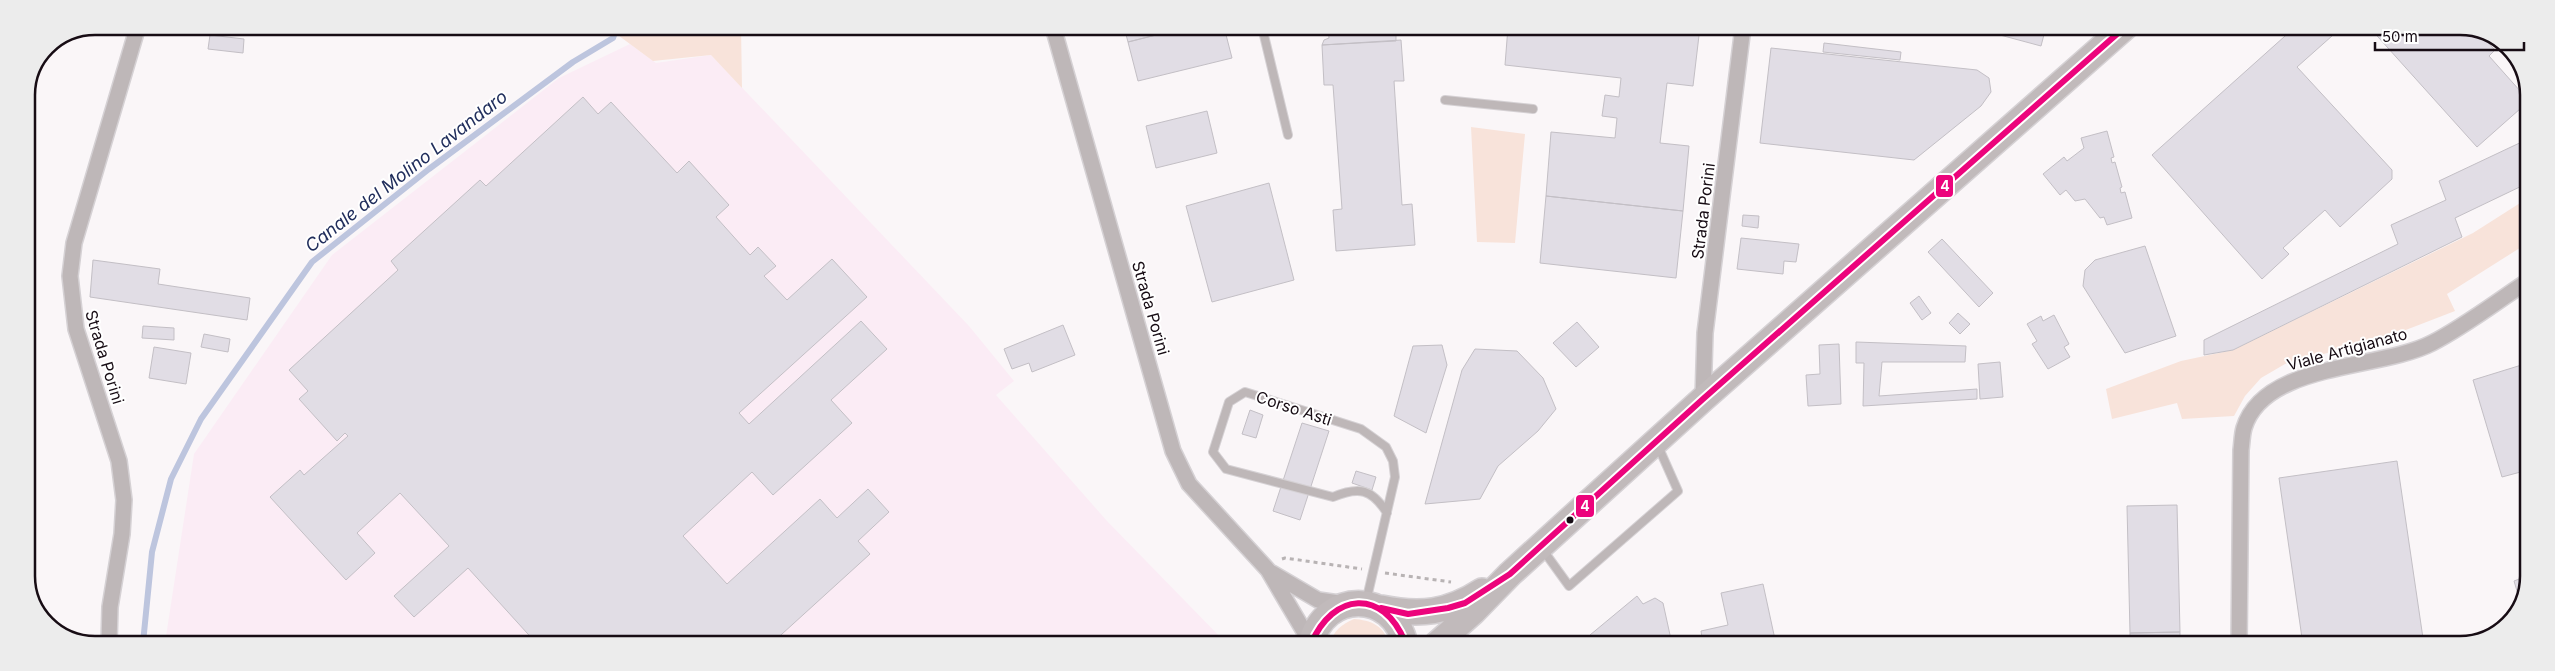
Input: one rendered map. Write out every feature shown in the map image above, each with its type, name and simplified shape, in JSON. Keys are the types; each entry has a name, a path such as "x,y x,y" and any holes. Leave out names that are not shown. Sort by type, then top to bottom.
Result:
{"main road":[{"path":"1446,636 1473,612 1510,574 1704,399 2116,35"},
{"path":"1313,636 1323,618 1335,609 1365,605 1408,614 1448,608 1465,602 1510,574"},
{"path":"1365,605 1394,618 1404,636"}],"street":[{"name":"Strada Porini","path":"109,636 110,607 122,534 124,500 119,461 76,329 70,276 74,243 135,35"},
{"name":"Strada Porini","path":"1055,35 1173,451 1189,484 1268,570 1302,624 1307,636"},
{"name":"Strada Porini","path":"1704,399 1705,333 1742,35"},
{"name":"Viale Artigianato","path":"2239,636 2242,450 2244,428 2253,410 2265,397 2299,378 2386,359 2431,344 2520,286"},
{"name":"Strada Porini","path":"1268,570 1318,600 1365,605"}],"lane":[{"path":"1264,35 1288,135"},
{"path":"1445,100 1533,109"},
{"name":"Corso Asti","path":"1365,605 1387,513 1395,478 1393,461 1386,447 1361,429 1245,392 1229,402 1213,452 1226,469 1333,497 1347,491 1358,490 1373,494 1387,513"},
{"path":"1540,547 1570,586 1678,492 1657,442"}],"path":[{"path":"1268,570 1285,558 1454,583"}],"shaded area":[{"path":"618,35 741,35 742,88 711,55 653,61"},
{"path":"630,44 656,63 711,55 969,326 1014,381 996,395 1107,521 1219,636 166,636 194,454 332,255 559,78"},
{"path":"1471,127 1525,134 1515,243 1477,242"},
{"path":"2520,203 2520,248 2447,294 2455,311 2385,338 2285,364 2261,378 2245,396 2234,416 2182,419 2177,403 2112,419 2106,389 2181,361 2233,350 2473,233"},
{"path":"1354,619 1366,621 1381,628 1386,636 1333,636 1346,623"}],"building":[{"path":"210,35 244,39 243,53 208,49"},
{"path":"1126,35 1156,35 1128,42"},
{"path":"1156,35 1226,35 1232,58 1138,81 1128,42"},
{"path":"1329,35 1396,35 1396,41 1322,45 1324,40 1329,38"},
{"path":"1507,35 1699,35 1693,86 1667,83 1660,143 1689,146 1683,211 1546,196 1551,132 1615,138 1617,118 1602,116 1605,95 1619,97 1621,78 1505,65"},
{"path":"2000,35 2044,35 2041,46"},
{"path":"2286,35 2333,35 2297,67 2392,170 2392,179 2340,227 2325,210 2283,248 2289,254 2262,279 2152,155"},
{"path":"2376,35 2472,36 2487,42 2495,50 2489,56 2520,91 2520,109 2477,147"},
{"path":"1401,40 1404,81 1394,81 1402,205 1412,204 1415,245 1336,251 1333,210 1342,209 1333,85 1324,85 1322,45"},
{"path":"1824,43 1901,52 1900,60 1823,52"},
{"path":"1771,48 1977,70 1989,78 1991,92 1981,106 1914,160 1760,143"},
{"path":"583,97 598,114 611,102 677,173 689,161 729,205 716,217 750,255 758,247 776,266 764,276 787,300 832,259 867,297 739,413 749,424 861,321 887,349 831,400 852,423 773,495 752,472 683,536 727,584 820,499 837,518 868,489 889,512 858,541 870,554 780,636 530,636 468,568 414,617 394,596 449,546 400,493 357,533 375,553 346,580 270,497 300,470 304,475 348,436 345,433 337,441 299,399 308,391 289,370 398,270 391,261 480,180 486,186"},
{"path":"1207,111 1217,153 1156,168 1146,126"},
{"path":"2107,131 2114,157 2111,158 2112,163 2115,162 2122,187 2120,188 2121,193 2125,192 2132,218 2107,225 2104,217 2100,218 2085,199 2075,201 2066,190 2060,195 2043,174 2064,157 2067,161 2084,148 2081,138"},
{"path":"2520,143 2520,187 2455,218 2462,237 2233,350 2204,355 2204,340 2398,244 2391,225 2446,200 2439,181"},
{"path":"1269,183 1294,280 1212,302 1186,206"},
{"path":"1546,196 1683,211 1676,278 1540,263"},
{"path":"1743,215 1759,216 1758,228 1742,226"},
{"path":"1741,238 1799,244 1796,262 1784,261 1783,274 1737,269"},
{"path":"1942,239 1993,293 1979,307 1928,252"},
{"path":"2145,246 2176,336 2125,353 2083,286 2085,270 2095,260"},
{"path":"93,260 160,269 158,284 250,298 247,320 90,297"},
{"path":"1919,296 1931,313 1922,320 1910,303"},
{"path":"1958,313 1970,324 1960,334 1949,323"},
{"path":"2054,315 2069,344 2064,347 2070,357 2048,369 2032,344 2037,341 2027,324 2041,316 2043,321"},
{"path":"1577,322 1599,347 1576,367 1553,343"},
{"path":"1063,325 1075,355 1032,372 1029,363 1012,369 1004,349"},
{"path":"143,326 174,328 174,340 142,338"},
{"path":"204,334 230,339 228,352 201,347"},
{"path":"1856,342 1966,346 1965,362 1882,362 1879,396 1977,389 1977,399 1863,406 1864,363 1856,363"},
{"path":"1839,344 1841,404 1808,406 1806,375 1820,374 1819,345"},
{"path":"1442,345 1447,365 1426,433 1394,416 1413,346"},
{"path":"154,347 191,353 186,384 149,378"},
{"path":"1475,349 1517,351 1543,378 1556,409 1538,431 1498,466 1480,499 1425,504 1462,370"},
{"path":"2000,362 2003,397 1980,399 1978,364"},
{"path":"2520,365 2520,472 2502,477 2473,380"},
{"path":"1250,410 1263,415 1256,438 1242,434"},
{"path":"1302,423 1329,431 1300,520 1273,511"},
{"path":"2397,461 2423,636 2302,636 2279,478"},
{"path":"1356,471 1376,477 1372,490 1352,483"},
{"path":"2177,505 2180,632 2130,633 2127,506"},
{"path":"2520,579 2517,592 2514,581"},
{"path":"1763,584 1774,636 1702,636 1701,631 1728,625 1721,593"},
{"path":"1637,596 1643,604 1655,598 1663,603 1670,636 1590,636"},
{"path":"2180,632 2180,636 2130,636 2130,633"}],"waterway":[{"name":"Canale del Molino Lavandaro","path":"144,636 152,552 171,479 201,419 312,262 429,169 573,62 613,38 614,35"}],"transit line":[{"name":"4","path":"1381,608 1408,614 1448,608 1465,603 1510,574 1703,399 2116,35"},
{"name":"4","path":"1315,636 1320,627 1332,614 1345,606 1358,603 1371,605 1384,612 1396,624 1402,636"}]}
